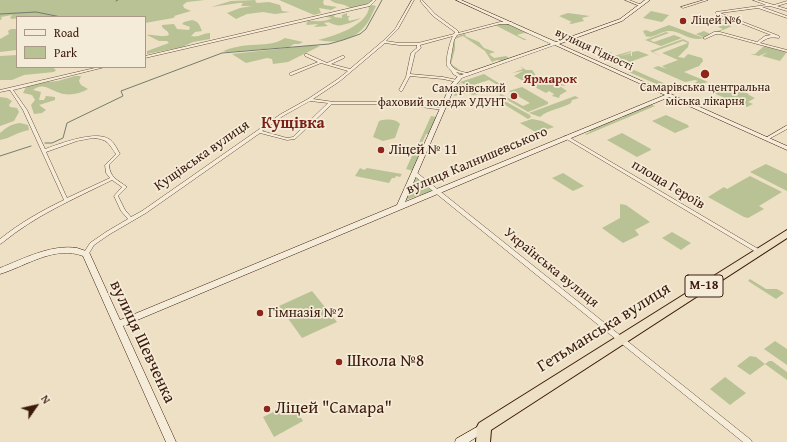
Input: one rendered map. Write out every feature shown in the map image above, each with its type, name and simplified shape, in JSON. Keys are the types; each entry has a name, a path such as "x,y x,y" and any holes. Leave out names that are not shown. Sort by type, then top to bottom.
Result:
{"highway":[{"name":"Гетьманська вулиця","path":"484,426 787,233"},
{"path":"483,442 484,426"}],"street":[{"path":"146,57 369,5 375,0"},
{"name":"Кущівська вулиця","path":"86,254 92,244 108,232 130,220 180,188 258,131 282,115 309,100 350,70 384,42 402,20 413,0"},
{"path":"421,0 427,0"},
{"path":"421,0 438,19 455,30 457,32 456,35"},
{"name":"вулиця Гідності","path":"458,0 787,148"},
{"path":"626,0 642,5"},
{"path":"408,74 458,79 468,74 616,22 648,0"},
{"path":"682,7 707,0"},
{"path":"754,0 787,10"},
{"path":"757,43 769,36 778,37 716,13 787,2"},
{"path":"758,7 787,17"},
{"path":"384,42 418,44 503,23 511,23"},
{"path":"705,38 715,33 720,33 787,51"},
{"path":"456,35 452,40 448,63 458,79"},
{"path":"401,90 408,74 412,56 419,48 418,44"},
{"path":"306,55 321,62 350,70"},
{"path":"327,64 343,57"},
{"path":"291,74 321,62"},
{"path":"0,91 100,68"},
{"path":"454,71 468,74"},
{"path":"400,206 442,109 458,79"},
{"path":"11,89 25,110 66,200"},
{"name":"вулиця Калнишевського","path":"118,324 669,95"},
{"path":"309,100 331,103 400,103 442,109"},
{"path":"258,131 287,139 294,138 331,103"},
{"path":"766,139 787,127"},
{"path":"44,151 89,138 99,137 105,139 118,154 107,164 107,171 112,179 125,187 116,196 122,211 130,220"},
{"name":"площа Героїв","path":"566,137 758,251"},
{"name":"Українська вулиця","path":"414,173 748,442"},
{"path":"0,242 27,221 66,200 112,179"},
{"path":"0,271 57,251 76,250 86,254"},
{"name":"вулиця Шевченка","path":"86,254 171,442"},
{"name":"Гетьманська вулиця","path":"460,442 484,426"}],"green space":[{"path":"0,0 205,0 187,2 183,5 184,8 191,11 174,16 175,17 173,18 146,23 146,16 16,16 16,18 12,19 10,18 12,15 1,17 2,19 0,20"},
{"path":"256,0 255,1 257,3 269,2 280,5 282,11 290,12 275,14 263,12 247,14 236,19 227,13 240,8 252,6 241,6 243,3 239,3 211,7 231,1"},
{"path":"279,0 324,0 324,5 337,7 331,10 319,8 321,13 314,15"},
{"path":"330,0 373,0 367,4 350,8"},
{"path":"369,6 376,6 367,24 355,35 344,40 337,41 318,40 350,29 363,19"},
{"path":"350,10 334,15 334,17 342,18 342,15 347,13 347,16 350,16 348,18 349,21 361,18 341,25 328,22 324,23 328,26 314,27 318,24 306,24 308,21 328,20 332,18 326,17"},
{"path":"651,11 669,15 662,22 643,18"},
{"path":"568,13 590,16 582,18 584,21 571,24 569,23 572,22 559,16"},
{"path":"717,16 736,22 730,24 732,26 705,38 696,34 704,31 710,34 723,29 718,27 728,23 719,19 708,21 717,18 723,19"},
{"path":"192,20 198,24 202,31 195,32 191,36 210,33 210,39 193,42 182,47 147,54 147,51 169,43 167,41 159,41 147,35 169,35 162,25 174,24 177,29 189,30 190,27 182,24"},
{"path":"501,23 530,34 524,33 517,35 527,40 524,40 495,25"},
{"path":"669,25 704,38 694,39 674,31 663,32 648,37 645,36 647,33 645,35 643,31 646,30 651,32"},
{"path":"11,29 16,29 16,50 0,52 0,39 9,34 8,31"},
{"path":"666,32 669,33 650,40 654,42 674,35 682,38 661,46 645,40"},
{"path":"464,34 466,35 465,36 479,42 484,48 495,52 489,54 494,58 506,56 509,58 502,61 497,60 492,62 485,51 463,36 455,39 455,49 451,64 460,70 453,68 450,64 455,37"},
{"path":"285,38 303,42 289,47 227,52 223,51 241,46 273,43"},
{"path":"683,39 689,42 688,47 678,57 684,58 688,54 702,58 703,61 699,66 684,72 708,82 697,85 693,84 698,81 695,80 685,82 653,68 658,66 667,69 662,66 678,60 662,53 688,43 683,41 653,52 662,57 650,51"},
{"path":"314,45 320,46 288,62 273,64 272,59 267,58 246,63 232,54"},
{"path":"764,46 787,52 780,61 762,56 768,52 759,56 750,54 755,54"},
{"path":"631,51 617,57 631,53 632,56 632,52 638,51 649,55 627,63 626,58 626,62 608,54 611,52 612,53 610,54 614,56"},
{"path":"16,55 16,68 53,68 56,70 54,72 24,75 12,80 0,80 0,56"},
{"path":"520,66 526,70 532,70 535,76 546,79 547,76 566,86 558,85 567,91 560,95 559,98 552,96 554,94 549,91 546,93 514,76 523,71 512,73 523,69"},
{"path":"634,70 677,89 672,91 629,72"},
{"path":"484,74 505,87 503,88 489,80 470,86 478,91 489,87 491,88 478,93 460,82"},
{"path":"75,76 81,76 79,81 81,85 88,89 78,93 67,94 60,93 46,87 37,88 33,90 41,92 39,100 44,100 46,96 55,97 55,100 39,105 46,110 42,113 34,114 31,105 35,100 32,95 23,93 26,87 37,83 58,81"},
{"path":"459,83 478,94 473,95 468,93 454,96"},
{"path":"735,84 746,89 745,91 749,95 755,98 748,102 753,104 747,107 713,93"},
{"path":"522,87 548,102 548,104 528,112 499,95 501,94 523,106 530,103 509,91"},
{"path":"575,96 579,98 572,100 571,103 563,107 547,112 540,117 529,113"},
{"path":"0,97 7,98 12,101 9,105 10,107 17,108 19,112 14,121 0,126"},
{"path":"501,99 530,115 531,117 528,119 497,100"},
{"path":"650,104 655,106 586,135 585,134 590,132 588,129 624,117 622,116"},
{"path":"666,115 688,125 689,127 675,133 652,121"},
{"path":"431,116 437,117 429,134 426,134 421,145 418,145"},
{"path":"532,119 542,121 554,127 537,133 520,123"},
{"path":"394,120 400,124 395,138 383,141 373,137 379,121"},
{"path":"20,123 28,125 29,130 0,140 0,133 9,126"},
{"path":"622,133 651,150 637,157 607,140"},
{"path":"417,145 424,146 413,171 406,169"},
{"path":"766,164 787,174 787,191 750,172"},
{"path":"360,168 364,170 367,168 402,174 400,177 396,176 395,178 392,178 389,183 355,176"},
{"path":"563,173 584,186 573,191 552,178"},
{"path":"750,176 782,192 759,206 764,209 748,218 708,197 724,187 727,189"},
{"path":"415,177 432,191 406,200 405,199"},
{"path":"620,204 626,205 650,222 635,230 639,235 623,243 602,228 620,218"},
{"path":"672,232 691,243 681,250 662,238"},
{"path":"750,279 766,289 777,289 784,293 776,299 748,281"},
{"path":"312,291 337,322 302,338 279,306"},
{"path":"775,341 787,349 787,365 764,349"},
{"path":"750,356 756,357 765,364 750,375 737,366"},
{"path":"772,361 787,372 787,380 765,364"},
{"path":"725,377 746,393 730,405 710,389"},
{"path":"292,403 303,421 274,437 263,417"}],"waterway":[{"path":"45,143 52,143 63,138 67,123 123,96 121,91 222,53 329,44 360,34 366,29 382,0"},
{"path":"0,14 36,12 56,16"},
{"path":"0,156 31,146"}],"place":[{"name":"Ліцей №6","path":"683,21"},
{"name":"Самарівська центральна міська лікарня","path":"705,74"},
{"name":"Самарівський фаховий коледж УДУНТ","path":"514,96"},
{"name":"Ліцей № 11","path":"381,150"},
{"name":"Гімназія №2","path":"260,313"},
{"name":"Школа №8","path":"339,362"},
{"name":"Ліцей \"Самара\"","path":"267,409"}],"district":[{"name":"Ярмарок","path":"550,80"},
{"name":"Кущівка","path":"293,124"}]}
